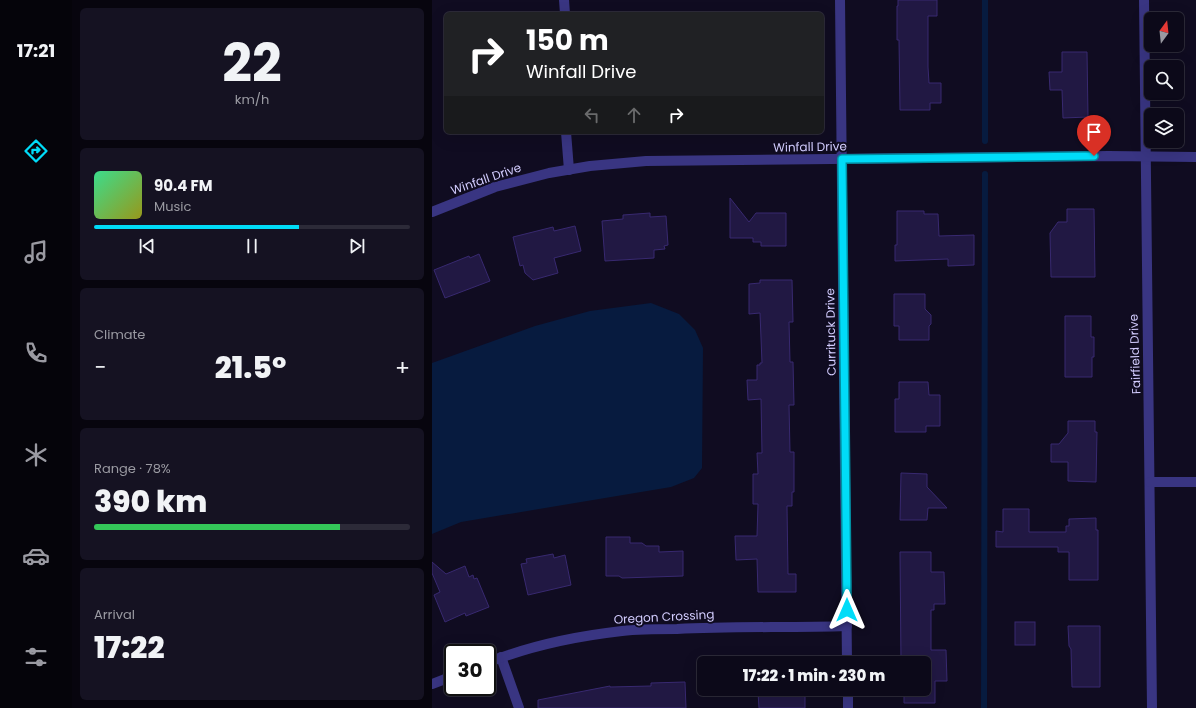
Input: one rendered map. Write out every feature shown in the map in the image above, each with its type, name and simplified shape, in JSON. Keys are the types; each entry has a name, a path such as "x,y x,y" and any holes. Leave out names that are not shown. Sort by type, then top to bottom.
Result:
{"street":[{"path":"564,0 564,12"},
{"name":"Currituck Drive","path":"840,0 847,514 847,656"},
{"name":"Fairfield Drive","path":"1144,0 1152,708"},
{"path":"566,134 569,170"},
{"name":"Winfall Drive","path":"432,212 496,187 549,173 590,166 646,162 842,159 1145,156 1196,157"},
{"path":"1150,482 1196,482"},
{"name":"Oregon Crossing","path":"496,659 540,646 624,631 710,627 847,626"},
{"path":"501,657 519,708"},
{"path":"432,684 444,679"},
{"path":"848,696 848,708"}],"water":[{"path":"651,303 679,314 695,330 703,348 702,468 694,478 671,487 461,522 432,534 432,363 535,326 590,311"}],"building":[{"path":"898,0 937,0 937,16 928,16 928,67 929,83 941,83 941,103 930,103 930,110 900,110 899,40 897,40"},
{"path":"1062,52 1087,52 1088,117 1063,118 1062,90 1050,90 1049,72 1062,72"},
{"path":"730,198 749,222 756,213 786,213 786,246 761,246 761,242 753,242 753,238 730,238"},
{"path":"1067,209 1094,209 1095,277 1051,277 1050,233 1058,222 1067,222"},
{"path":"897,211 924,211 924,214 938,214 939,236 974,235 974,265 948,266 948,259 895,261 895,245 897,245"},
{"path":"650,213 650,217 666,216 668,245 664,246 665,249 654,250 654,258 605,261 602,221 623,219 623,215"},
{"path":"575,226 581,251 554,258 558,273 533,280 525,273 523,265 520,266 513,237 553,227 554,231"},
{"path":"479,254 490,281 445,298 434,270 469,256 470,258"},
{"path":"760,280 792,280 793,322 789,322 790,362 793,362 794,405 789,405 790,452 794,452 794,492 792,492 792,506 787,506 788,574 796,574 796,592 758,592 757,559 736,560 735,536 757,536 758,504 753,504 753,474 758,474 757,453 762,453 761,399 748,400 747,380 757,380 757,365 762,363 760,313 749,314 749,284 760,283"},
{"path":"894,294 925,294 925,309 931,315 929,340 899,340 899,326 894,326"},
{"path":"1065,316 1091,316 1091,337 1094,337 1092,377 1065,377"},
{"path":"899,382 928,382 929,395 940,395 940,426 926,426 926,432 895,432 895,399 899,399"},
{"path":"1068,421 1095,421 1095,432 1097,432 1096,482 1068,481 1068,462 1051,462 1051,444 1059,444 1068,433"},
{"path":"901,473 927,474 927,487 947,508 928,508 927,520 900,520"},
{"path":"1003,509 1029,509 1029,532 1066,532 1066,526 1069,526 1069,519 1096,518 1096,530 1098,530 1098,580 1069,580 1069,552 1058,552 1058,547 996,547 996,531 1003,532"},
{"path":"606,537 630,537 630,543 642,543 646,546 659,546 659,552 683,551 683,576 622,578 619,576 606,576"},
{"path":"900,552 931,552 931,572 944,572 945,604 934,604 934,610 931,610 931,650 946,650 947,681 935,681 935,703 904,703 904,696 931,696 931,656 901,656"},
{"path":"553,554 554,558 565,555 571,585 528,595 521,564 527,563 526,559"},
{"path":"432,562 446,574 465,566 469,577 473,575 474,579 477,578 489,607 466,616 465,613 445,622 434,595 440,592 432,573"},
{"path":"1015,622 1035,622 1035,645 1015,645"},
{"path":"1068,626 1100,626 1100,687 1072,687 1071,649 1069,646"},
{"path":"685,682 686,708 538,708 538,700 610,686 651,686 651,683"},
{"path":"758,696 805,696 805,708 759,708"}],"waterway":[{"path":"985,0 985,141"},
{"path":"984,708 985,174"}],"route":[{"path":"847,610 842,159 1094,156"}]}
